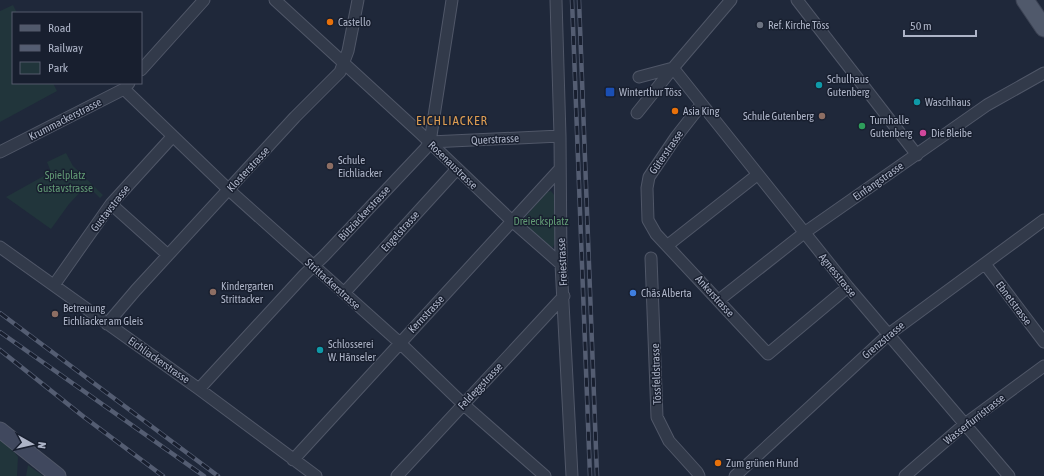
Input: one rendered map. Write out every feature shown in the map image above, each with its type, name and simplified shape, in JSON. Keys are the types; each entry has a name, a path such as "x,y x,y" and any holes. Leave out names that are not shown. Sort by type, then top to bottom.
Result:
{"main road":[{"path":"1025,0 1044,28"},
{"path":"0,430 58,476"}],"street":[{"path":"142,69 204,0"},
{"name":"Rosenaustrasse","path":"275,0 430,142 512,221 561,264"},
{"name":"Klosterstrasse","path":"107,324 168,255 321,90 340,72 344,64 358,0"},
{"name":"Bütziackerstrasse","path":"199,389 313,266 425,150 430,142 452,0"},
{"name":"Freiestrasse","path":"556,0 560,136 559,170 561,264 564,296 572,476"},
{"path":"637,113 731,0"},
{"path":"797,0 917,155"},
{"path":"639,77 673,68"},
{"name":"Agnesstrasse","path":"673,68 701,105 848,287 1009,476"},
{"name":"Einfangstrasse","path":"719,300 804,233 987,106 1044,73"},
{"name":"Strittackerstrasse","path":"127,86 173,136 229,190 400,343 463,404 545,476"},
{"name":"Krummackerstrasse","path":"0,152 127,86"},
{"name":"Güterstrasse","path":"668,245 656,234 648,220 647,182 651,173 676,137 701,105"},
{"name":"Gustavstrasse","path":"54,285 111,204 173,136"},
{"name":"Querstrasse","path":"430,142 560,136"},
{"name":"Engelstrasse","path":"344,293 457,169"},
{"name":"Kernstrasse","path":"293,460 559,170"},
{"path":"668,245 757,175"},
{"path":"111,204 168,255"},
{"name":"Grenzstrasse","path":"735,476 889,334 1044,220"},
{"name":"Ankerstrasse","path":"668,245 768,354 848,287"},
{"name":"Eichliackerstrasse","path":"0,247 199,389 316,476"},
{"name":"Tössfeldstrasse","path":"651,258 657,417 669,441 699,476"},
{"name":"Ebnetstrasse","path":"985,264 1044,342"},
{"name":"Feldeggstrasse","path":"396,476 564,296"},
{"name":"Wasserfurristrasse","path":"905,476 965,424 1044,366"}],"green space":[{"path":"13,5 16,12 12,12 12,84 54,84 57,91 0,122 0,11"},
{"name":"Spielplatz Gustavstrasse","path":"66,153 73,166 103,195 100,198 87,185 69,204 51,229 6,197 51,172 47,162"},
{"name":"Dreiecksplatz","path":"551,191 555,196 556,241 551,251 521,222 547,192"},
{"path":"0,433 18,457 17,476 0,476"},
{"path":"28,465 43,476 26,476"}],"railway":[{"path":"572,0 590,476"},
{"path":"579,0 597,476"},
{"path":"0,313 218,476"},
{"path":"0,332 204,476"},
{"path":"0,350 84,417 163,476"}],"place":[{"name":"Castello","path":"330,22"},
{"name":"Ref. Kirche Töss","path":"760,25"},
{"name":"Schulhaus Gutenberg","path":"819,85"},
{"name":"Winterthur Töss","path":"610,92"},
{"name":"Waschhaus","path":"917,102"},
{"name":"Asia King","path":"675,111"},
{"name":"Schule Gutenberg","path":"822,116"},
{"name":"Turnhalle Gutenberg","path":"862,126"},
{"name":"Die Bleibe","path":"923,133"},
{"name":"Schule Eichliacker","path":"330,166"},
{"name":"Kindergarten Strittacker","path":"213,292"},
{"name":"Chäs Alberta","path":"633,293"},
{"name":"Betreuung Eichliacker am Gleis","path":"55,314"},
{"name":"Schlosserei W. Hänseler","path":"320,350"},
{"name":"Zum grünen Hund","path":"718,463"}],"district":[{"name":"EICHLIACKER","path":"452,120"}]}
